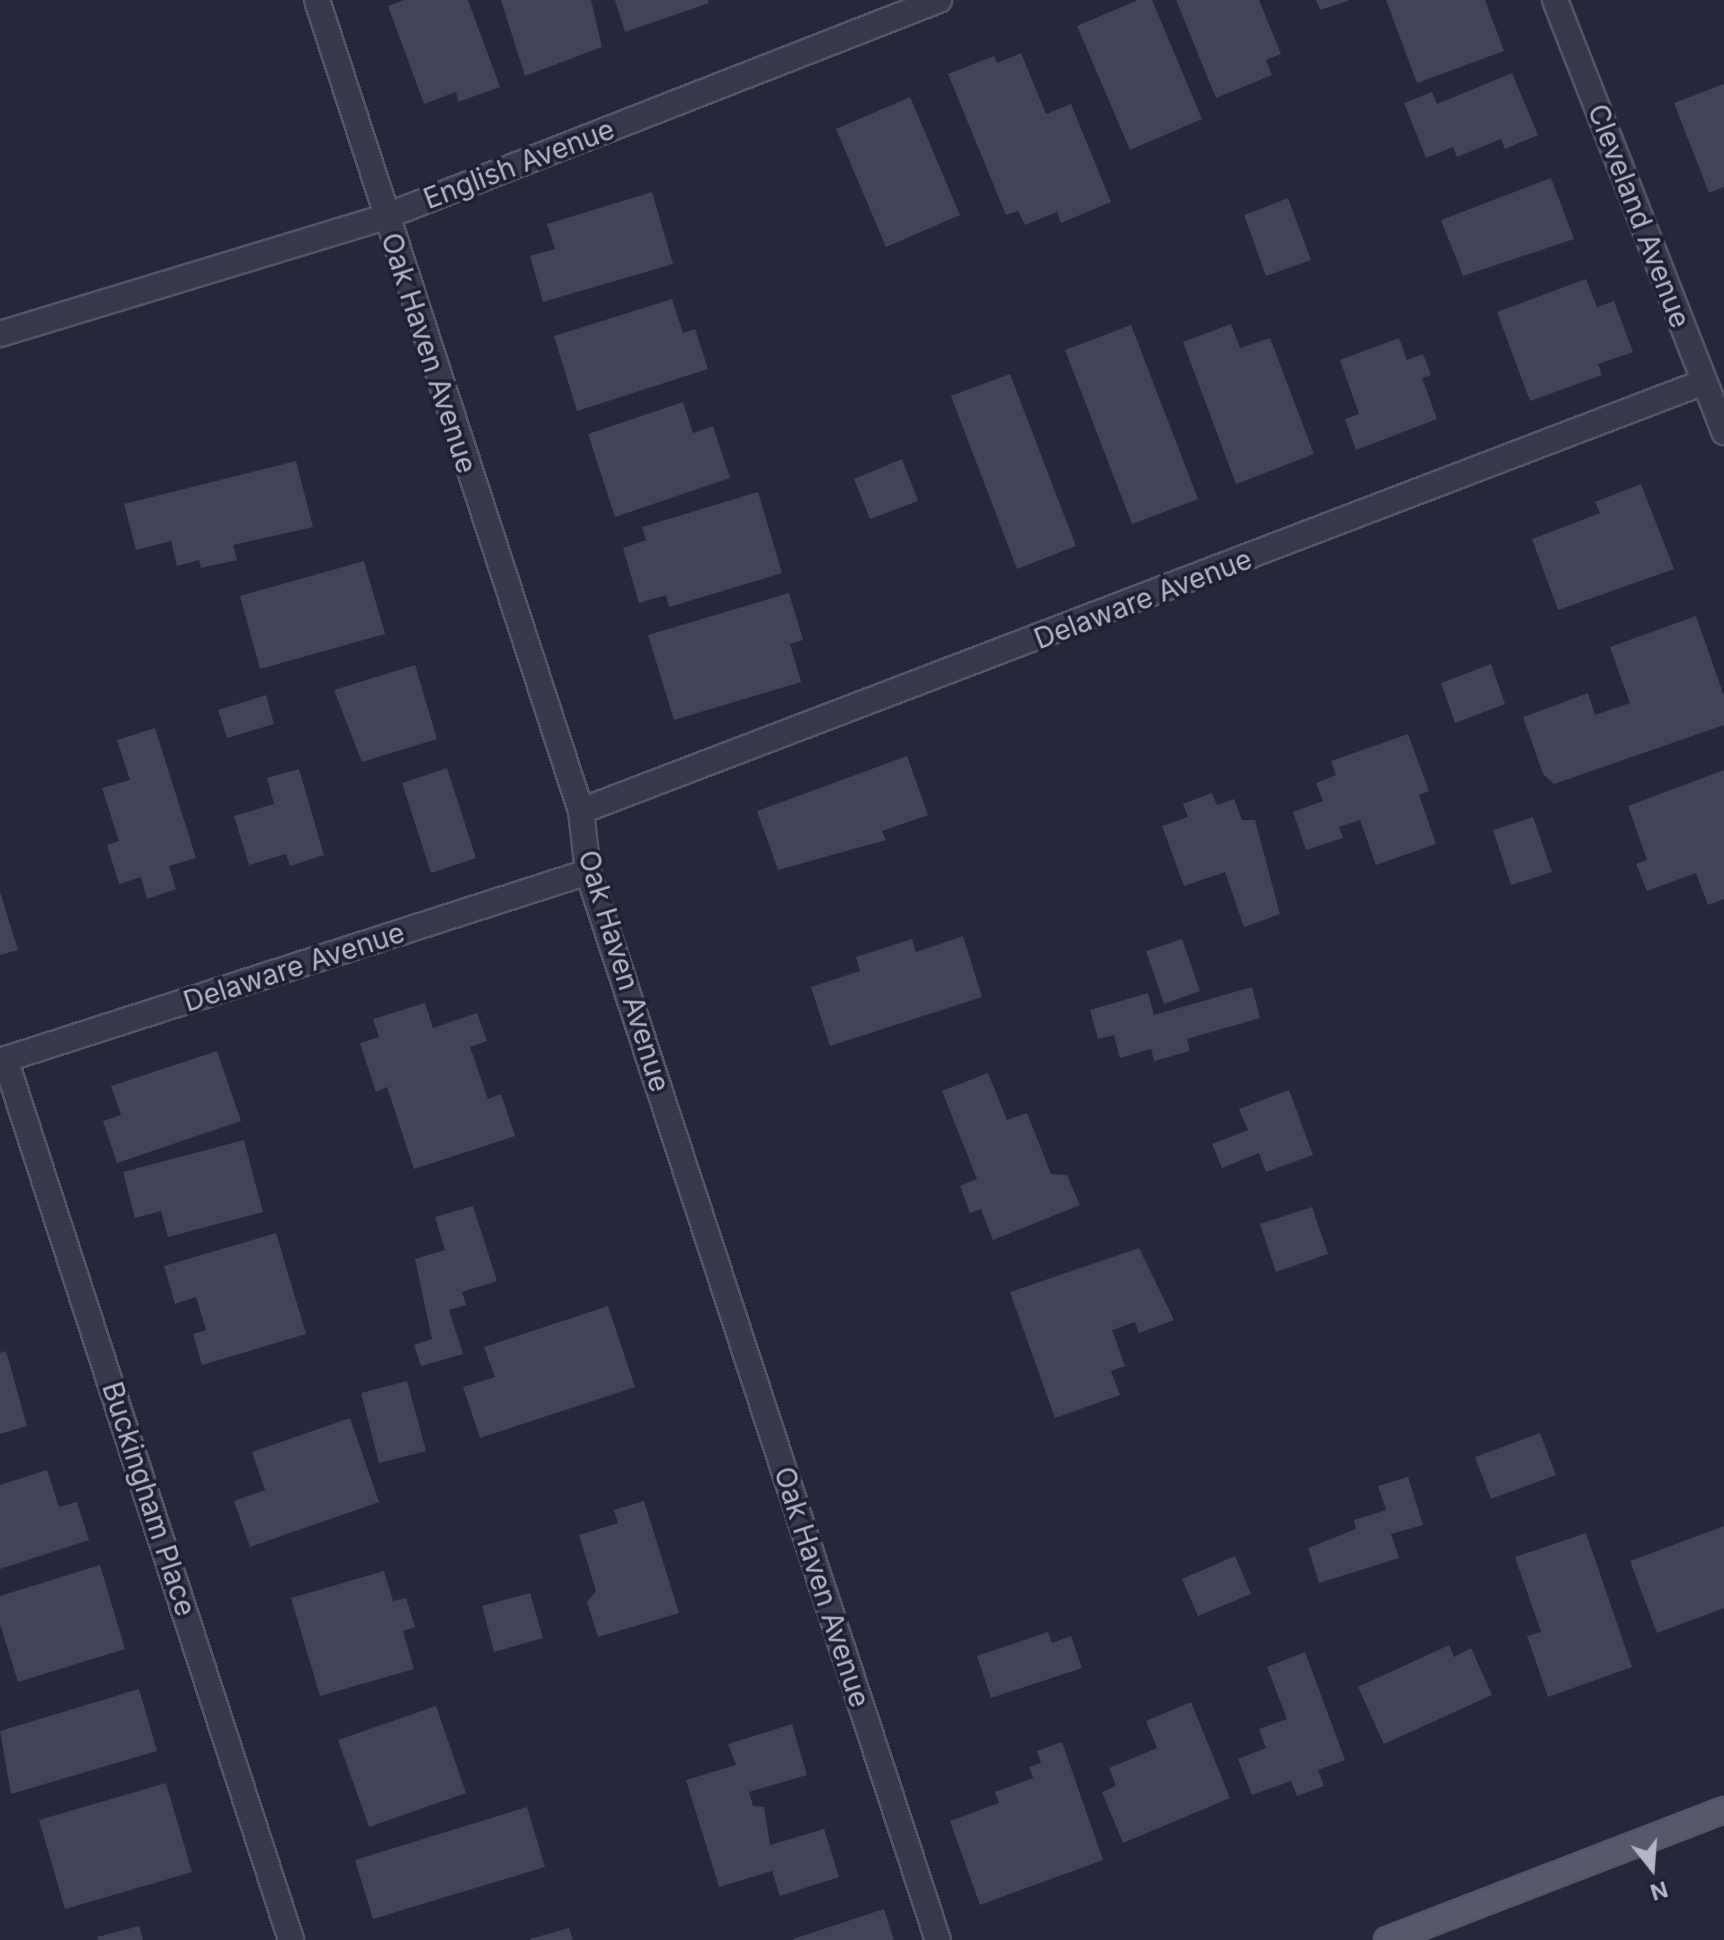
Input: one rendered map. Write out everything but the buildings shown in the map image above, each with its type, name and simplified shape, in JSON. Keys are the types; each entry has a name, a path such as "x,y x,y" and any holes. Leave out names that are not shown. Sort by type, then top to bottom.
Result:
{"main road":[{"path":"1387,1940 1724,1810"}],"street":[{"name":"Oak Haven Avenue","path":"317,0 384,217 581,811 588,872 938,1940"},
{"name":"English Avenue","path":"0,334 384,217 939,0"},
{"name":"Cleveland Avenue","path":"1555,0 1724,432"},
{"name":"Delaware Avenue","path":"581,811 1704,382"},
{"name":"Delaware Avenue","path":"3,1060 588,872"},
{"name":"Buckingham Place","path":"3,1060 291,1940"}]}
